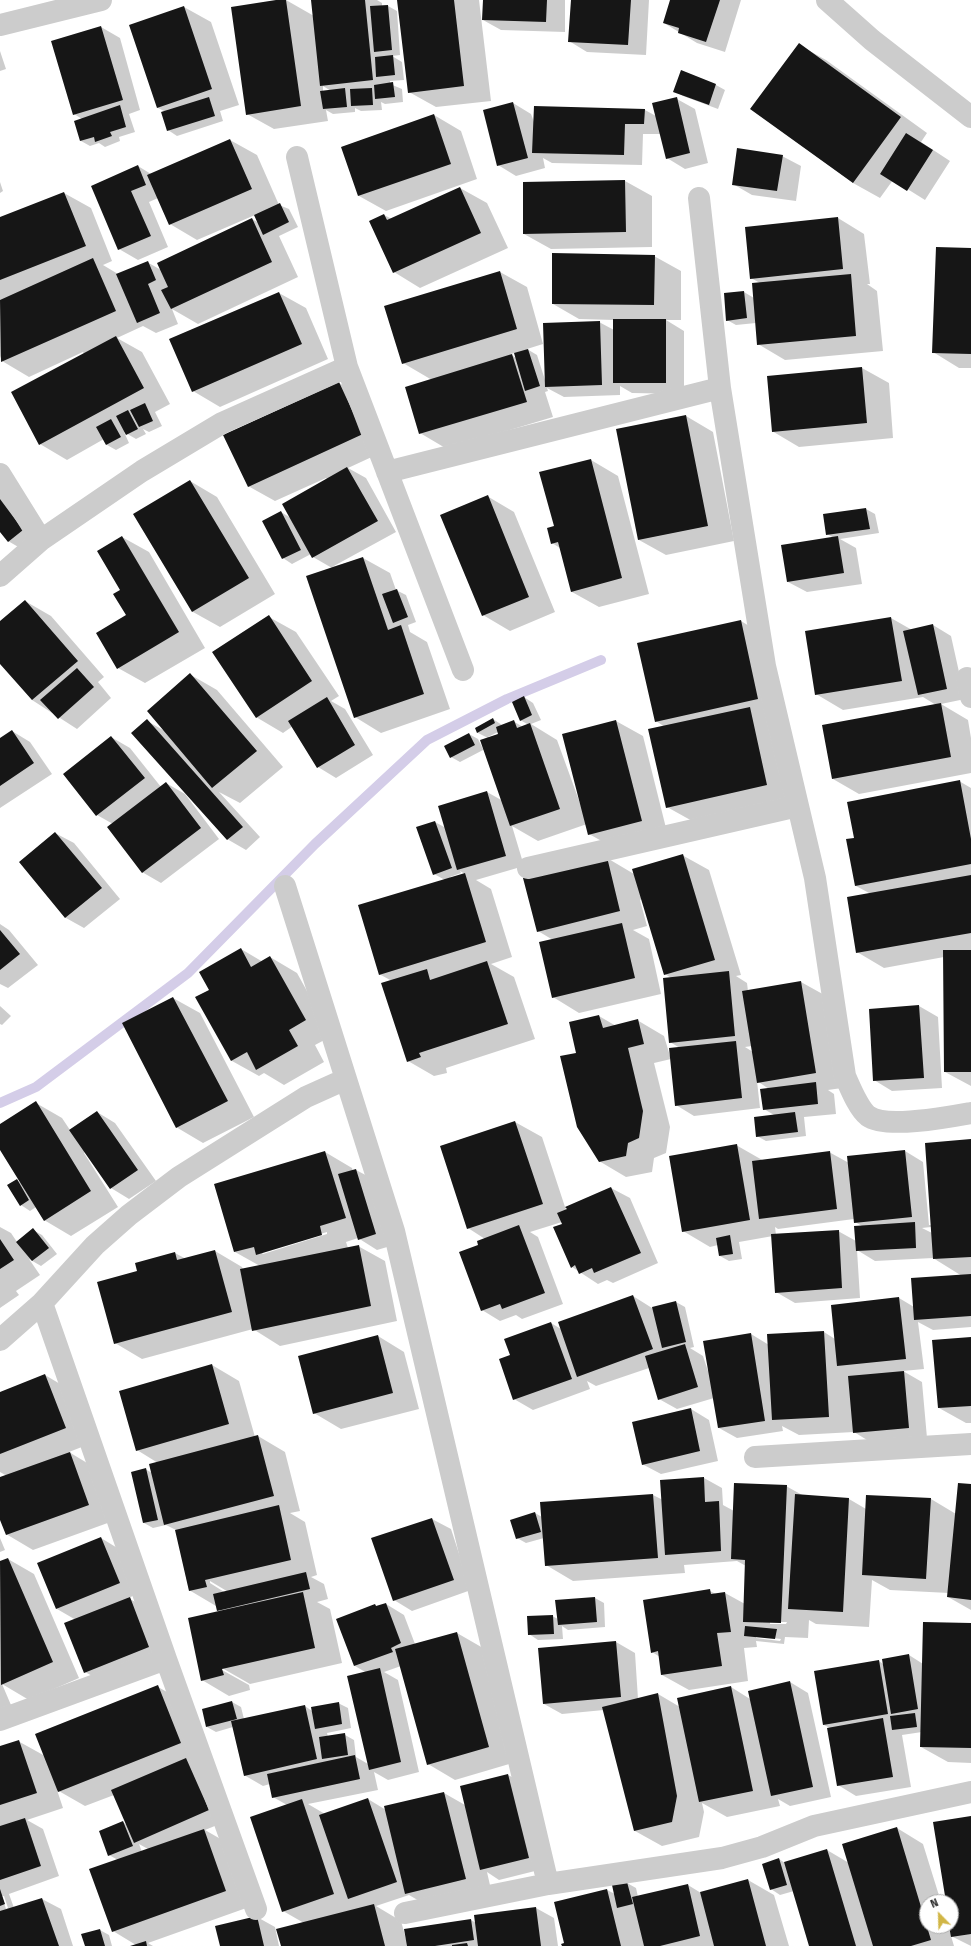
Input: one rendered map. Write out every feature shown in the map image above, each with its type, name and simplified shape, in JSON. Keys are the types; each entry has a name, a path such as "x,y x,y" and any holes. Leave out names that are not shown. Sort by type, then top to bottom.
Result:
{"street":[{"path":"0,25 101,0"},
{"path":"827,0 872,40 971,117"},
{"path":"297,157 347,366 463,670"},
{"path":"700,198 720,388 765,666 815,878 845,1076 857,1100 868,1116 884,1121 928,1121 971,1113"},
{"path":"0,576 41,540 142,471 222,423 347,366"},
{"path":"387,472 720,388"},
{"path":"0,474 41,540"},
{"path":"528,868 798,806"},
{"path":"285,886 394,1231 548,1884"},
{"path":"0,1340 42,1303 95,1245 129,1215 179,1177 306,1097 346,1079"},
{"path":"42,1303 166,1659 256,1910"},
{"path":"755,1457 971,1444"},
{"path":"0,1720 166,1659"},
{"path":"405,1913 548,1884 722,1858 762,1847 814,1826 971,1792"}],"building":[{"path":"276,0 286,0 301,106 246,115 231,7"},
{"path":"311,0 365,0 373,80 320,86"},
{"path":"397,0 454,0 464,86 408,93"},
{"path":"483,0 547,0 546,22 482,20"},
{"path":"571,0 631,0 628,45 568,42"},
{"path":"670,0 720,0 706,42 678,33 679,28 663,23"},
{"path":"388,5 392,50 374,52 370,6"},
{"path":"184,6 212,89 157,108 129,25"},
{"path":"101,26 123,100 73,115 51,41"},
{"path":"799,43 901,117 853,183 750,109"},
{"path":"393,55 395,75 376,77 375,57"},
{"path":"681,70 716,84 709,105 673,92"},
{"path":"393,82 395,97 375,99 374,85"},
{"path":"345,88 347,107 323,109 320,91"},
{"path":"372,88 373,105 351,106 350,89"},
{"path":"209,97 215,116 167,131 161,112"},
{"path":"677,97 690,153 666,159 652,103"},
{"path":"513,102 528,158 497,166 483,110"},
{"path":"120,105 126,127 110,132 112,136 95,142 94,137 80,141 74,121"},
{"path":"534,106 645,109 644,124 625,124 624,155 532,153"},
{"path":"434,114 451,164 358,196 341,147"},
{"path":"906,133 933,150 907,191 880,174"},
{"path":"230,139 252,189 169,225 147,175"},
{"path":"737,148 783,155 777,191 732,185"},
{"path":"138,165 146,185 131,191 151,236 118,250 91,186"},
{"path":"625,180 626,232 523,234 523,182"},
{"path":"460,187 481,233 393,273 369,221 384,214 387,220"},
{"path":"64,192 86,246 0,280 0,217"},
{"path":"280,203 289,222 263,235 254,215"},
{"path":"838,217 843,269 750,279 745,227"},
{"path":"252,218 272,262 171,309 161,290 168,287 157,263"},
{"path":"936,247 971,248 971,354 932,353"},
{"path":"552,253 655,255 654,305 552,304"},
{"path":"93,258 116,311 1,362 0,300"},
{"path":"148,261 156,280 148,284 160,313 137,323 116,274"},
{"path":"500,271 517,329 402,364 384,306"},
{"path":"851,274 856,336 757,345 752,283"},
{"path":"744,291 747,318 726,321 724,293"},
{"path":"279,292 302,344 192,392 169,339"},
{"path":"613,319 666,319 666,383 613,383"},
{"path":"600,321 602,385 545,387 543,323"},
{"path":"116,336 144,388 39,445 11,392"},
{"path":"528,349 540,386 525,391 514,353"},
{"path":"512,354 527,402 419,434 405,387"},
{"path":"862,367 867,423 772,432 767,376"},
{"path":"339,382 363,434 248,487 223,435"},
{"path":"145,403 153,421 139,427 130,410"},
{"path":"128,410 138,429 126,435 116,416"},
{"path":"686,415 708,526 638,540 616,429"},
{"path":"111,419 121,437 106,445 96,427"},
{"path":"591,459 622,578 571,592 558,542 551,544 547,528 554,526 539,472"},
{"path":"347,467 378,521 312,558 282,504"},
{"path":"190,480 249,578 192,612 133,514"},
{"path":"488,495 529,597 482,616 440,515"},
{"path":"0,499 23,530 8,542 0,532"},
{"path":"866,508 870,529 826,535 823,514"},
{"path":"281,511 301,550 282,559 262,521"},
{"path":"122,536 179,632 117,669 96,633 126,615 113,594 120,590 97,551"},
{"path":"838,536 844,573 787,582 781,545"},
{"path":"363,557 388,630 401,625 424,694 354,718 306,576"},
{"path":"397,589 408,617 393,623 382,594"},
{"path":"25,600 78,661 32,700 0,664 0,621"},
{"path":"269,615 312,681 256,718 212,652"},
{"path":"891,617 902,681 815,695 805,631"},
{"path":"741,620 758,699 655,722 637,643"},
{"path":"933,624 947,689 918,695 903,631"},
{"path":"77,668 94,687 58,719 40,700"},
{"path":"190,673 257,751 212,788 147,711"},
{"path":"524,696 532,715 520,721 512,702"},
{"path":"327,697 355,745 317,768 288,721"},
{"path":"941,703 951,757 832,779 822,725"},
{"path":"750,707 767,785 666,808 648,729"},
{"path":"493,718 495,723 477,733 475,728"},
{"path":"147,719 243,827 227,840 131,733"},
{"path":"514,720 517,728 530,723 560,809 510,826 480,740 498,734 496,727"},
{"path":"616,720 642,821 588,835 562,734"},
{"path":"12,730 34,763 0,786 0,738"},
{"path":"469,733 475,745 450,758 444,746"},
{"path":"111,736 145,778 96,816 63,774"},
{"path":"960,780 971,839 971,864 855,886 846,839 854,838 847,802"},
{"path":"166,782 201,828 142,873 107,827"},
{"path":"487,791 506,856 457,870 438,806"},
{"path":"435,821 452,868 433,875 416,827"},
{"path":"55,832 102,888 65,918 19,862"},
{"path":"683,854 715,960 664,975 632,869"},
{"path":"607,857 620,911 537,932 523,878"},
{"path":"465,873 486,942 379,975 358,905"},
{"path":"971,875 971,933 856,953 847,897"},
{"path":"622,923 635,978 552,998 539,942"},
{"path":"0,930 20,954 0,970"},
{"path":"241,948 251,967 270,956 306,1020 289,1030 298,1046 256,1070 247,1052 231,1061 195,997 209,990 199,972"},
{"path":"943,950 971,950 971,1072 944,1072"},
{"path":"487,961 508,1024 419,1053 421,1057 407,1062 381,983 427,969 430,980"},
{"path":"729,971 735,1036 669,1043 663,978"},
{"path":"801,981 816,1073 757,1083 742,991"},
{"path":"173,997 228,1101 176,1128 122,1023"},
{"path":"919,1005 924,1078 873,1081 869,1009"},
{"path":"599,1015 603,1028 638,1019 644,1044 628,1048 643,1111 639,1138 628,1143 626,1156 599,1162 577,1127 560,1056 576,1053 569,1022"},
{"path":"736,1041 742,1098 675,1106 669,1048"},
{"path":"816,1082 818,1104 763,1110 760,1089"},
{"path":"36,1101 91,1191 44,1221 0,1150 0,1124"},
{"path":"97,1111 138,1170 110,1189 69,1130"},
{"path":"795,1112 798,1132 756,1137 754,1117"},
{"path":"515,1121 543,1204 467,1229 440,1146"},
{"path":"971,1139 971,1257 933,1259 925,1143"},
{"path":"737,1144 750,1220 682,1232 669,1156"},
{"path":"905,1150 912,1217 854,1223 847,1156"},
{"path":"325,1151 346,1218 320,1226 322,1235 256,1255 254,1247 234,1252 214,1184"},
{"path":"830,1151 837,1209 759,1219 752,1161"},
{"path":"356,1169 376,1234 358,1240 338,1174"},
{"path":"17,1179 29,1200 20,1206 7,1185"},
{"path":"611,1187 641,1253 594,1273 592,1268 579,1274 575,1265 571,1268 553,1227 562,1224 557,1213 567,1209 565,1207"},
{"path":"915,1222 916,1248 856,1251 854,1226"},
{"path":"519,1225 545,1293 502,1309 500,1304 481,1311 459,1252 478,1245 477,1241"},
{"path":"33,1228 49,1248 32,1261 16,1242"},
{"path":"839,1230 842,1288 775,1293 771,1234"},
{"path":"730,1235 733,1254 719,1256 716,1238"},
{"path":"0,1239 14,1260 0,1269"},
{"path":"359,1245 371,1306 252,1331 240,1269"},
{"path":"215,1250 232,1312 114,1344 97,1282 137,1271 135,1263 175,1252 177,1260"},
{"path":"971,1274 971,1316 914,1320 911,1278"},
{"path":"633,1295 653,1349 577,1377 558,1322"},
{"path":"899,1297 906,1359 837,1366 831,1305"},
{"path":"676,1301 686,1342 662,1348 652,1307"},
{"path":"551,1322 572,1379 513,1400 499,1359 510,1355 504,1339"},
{"path":"824,1331 829,1417 772,1420 767,1334"},
{"path":"751,1333 765,1421 718,1428 703,1341"},
{"path":"378,1335 393,1393 313,1414 298,1356"},
{"path":"971,1337 971,1406 938,1408 932,1340"},
{"path":"685,1344 698,1387 658,1400 645,1356"},
{"path":"212,1364 229,1424 136,1451 119,1391"},
{"path":"904,1371 909,1428 853,1433 848,1376"},
{"path":"45,1374 66,1428 0,1454 0,1392"},
{"path":"691,1408 700,1451 642,1465 632,1422"},
{"path":"258,1435 274,1496 164,1525 149,1464"},
{"path":"70,1452 89,1505 6,1535 0,1520 0,1477"},
{"path":"146,1468 158,1520 143,1523 131,1472"},
{"path":"704,1477 705,1502 719,1501 721,1551 665,1555 660,1480"},
{"path":"734,1483 787,1485 781,1623 743,1622 745,1560 731,1559"},
{"path":"958,1483 971,1484 971,1600 947,1597"},
{"path":"653,1494 658,1558 545,1566 540,1502"},
{"path":"795,1494 849,1498 843,1612 788,1609"},
{"path":"866,1495 931,1498 926,1579 862,1575"},
{"path":"279,1505 291,1560 205,1580 207,1587 189,1591 175,1530"},
{"path":"535,1512 541,1532 516,1539 510,1520"},
{"path":"432,1518 454,1580 393,1601 371,1538"},
{"path":"101,1537 120,1583 56,1609 37,1563"},
{"path":"8,1558 53,1662 1,1685 0,1561"},
{"path":"306,1572 310,1589 217,1611 213,1594"},
{"path":"710,1589 711,1594 725,1592 731,1632 717,1633 722,1666 661,1675 658,1651 651,1653 643,1600"},
{"path":"303,1592 315,1648 222,1669 224,1675 201,1681 188,1618"},
{"path":"130,1597 149,1647 84,1673 64,1623"},
{"path":"595,1597 597,1622 558,1625 555,1600"},
{"path":"386,1603 401,1643 391,1648 393,1652 354,1666 336,1619 375,1604 376,1606"},
{"path":"553,1615 554,1634 528,1635 527,1616"},
{"path":"923,1622 971,1623 971,1748 920,1747"},
{"path":"745,1626 777,1629 775,1639 744,1636"},
{"path":"457,1632 489,1747 427,1765 395,1649"},
{"path":"616,1641 621,1697 543,1704 538,1648"},
{"path":"909,1654 918,1709 891,1714 882,1659"},
{"path":"879,1660 888,1714 823,1725 814,1671"},
{"path":"380,1668 401,1762 369,1770 347,1676"},
{"path":"790,1681 813,1787 771,1796 748,1691"},
{"path":"158,1685 181,1743 58,1792 35,1734"},
{"path":"731,1686 753,1791 699,1802 677,1698"},
{"path":"658,1693 677,1796 672,1822 634,1831 602,1707"},
{"path":"232,1701 237,1719 206,1727 202,1709"},
{"path":"339,1702 342,1724 315,1729 311,1707"},
{"path":"305,1705 317,1759 244,1776 231,1721"},
{"path":"915,1713 917,1727 892,1730 890,1716"},
{"path":"883,1718 893,1777 837,1786 827,1728"},
{"path":"345,1733 348,1755 322,1759 319,1737"},
{"path":"19,1740 37,1793 0,1805 0,1746"},
{"path":"355,1755 360,1779 272,1798 267,1774"},
{"path":"186,1758 209,1810 134,1843 111,1790"},
{"path":"508,1774 529,1858 480,1870 460,1786"},
{"path":"444,1792 466,1879 405,1894 384,1806"},
{"path":"368,1798 397,1882 348,1899 319,1815"},
{"path":"302,1799 334,1894 282,1912 250,1817"},
{"path":"971,1816 971,1934 951,1937 950,1934 959,1934 959,1894 945,1894 933,1822"},
{"path":"25,1818 41,1866 0,1880 0,1826"},
{"path":"123,1821 133,1846 108,1856 99,1831"},
{"path":"897,1827 919,1900 919,1934 929,1934 931,1940 911,1946 873,1946 842,1844"},
{"path":"204,1829 226,1891 112,1932 89,1869"},
{"path":"827,1849 856,1946 809,1946 784,1862"},
{"path":"779,1858 787,1885 770,1890 762,1864"},
{"path":"748,1879 766,1946 714,1946 700,1892"},
{"path":"627,1882 633,1904 617,1908 612,1885"},
{"path":"688,1884 700,1936 660,1946 644,1946 632,1897"},
{"path":"0,1889 5,1904 0,1906"},
{"path":"607,1889 621,1946 562,1946 561,1944 564,1943 554,1902"},
{"path":"42,1898 59,1946 0,1946 0,1911"},
{"path":"374,1904 385,1946 281,1946 276,1929"},
{"path":"536,1907 541,1946 478,1946 474,1915"},
{"path":"257,1916 264,1946 220,1946 215,1926"},
{"path":"471,1919 474,1940 435,1946 407,1946 404,1929"},
{"path":"100,1929 105,1946 85,1946 81,1934"},
{"path":"146,1941 147,1946 130,1946"},
{"path":"467,1943 468,1946 452,1946 452,1945"}],"waterway":[{"path":"0,1103 36,1087 188,973 315,844 427,740 507,699 601,660"}]}
